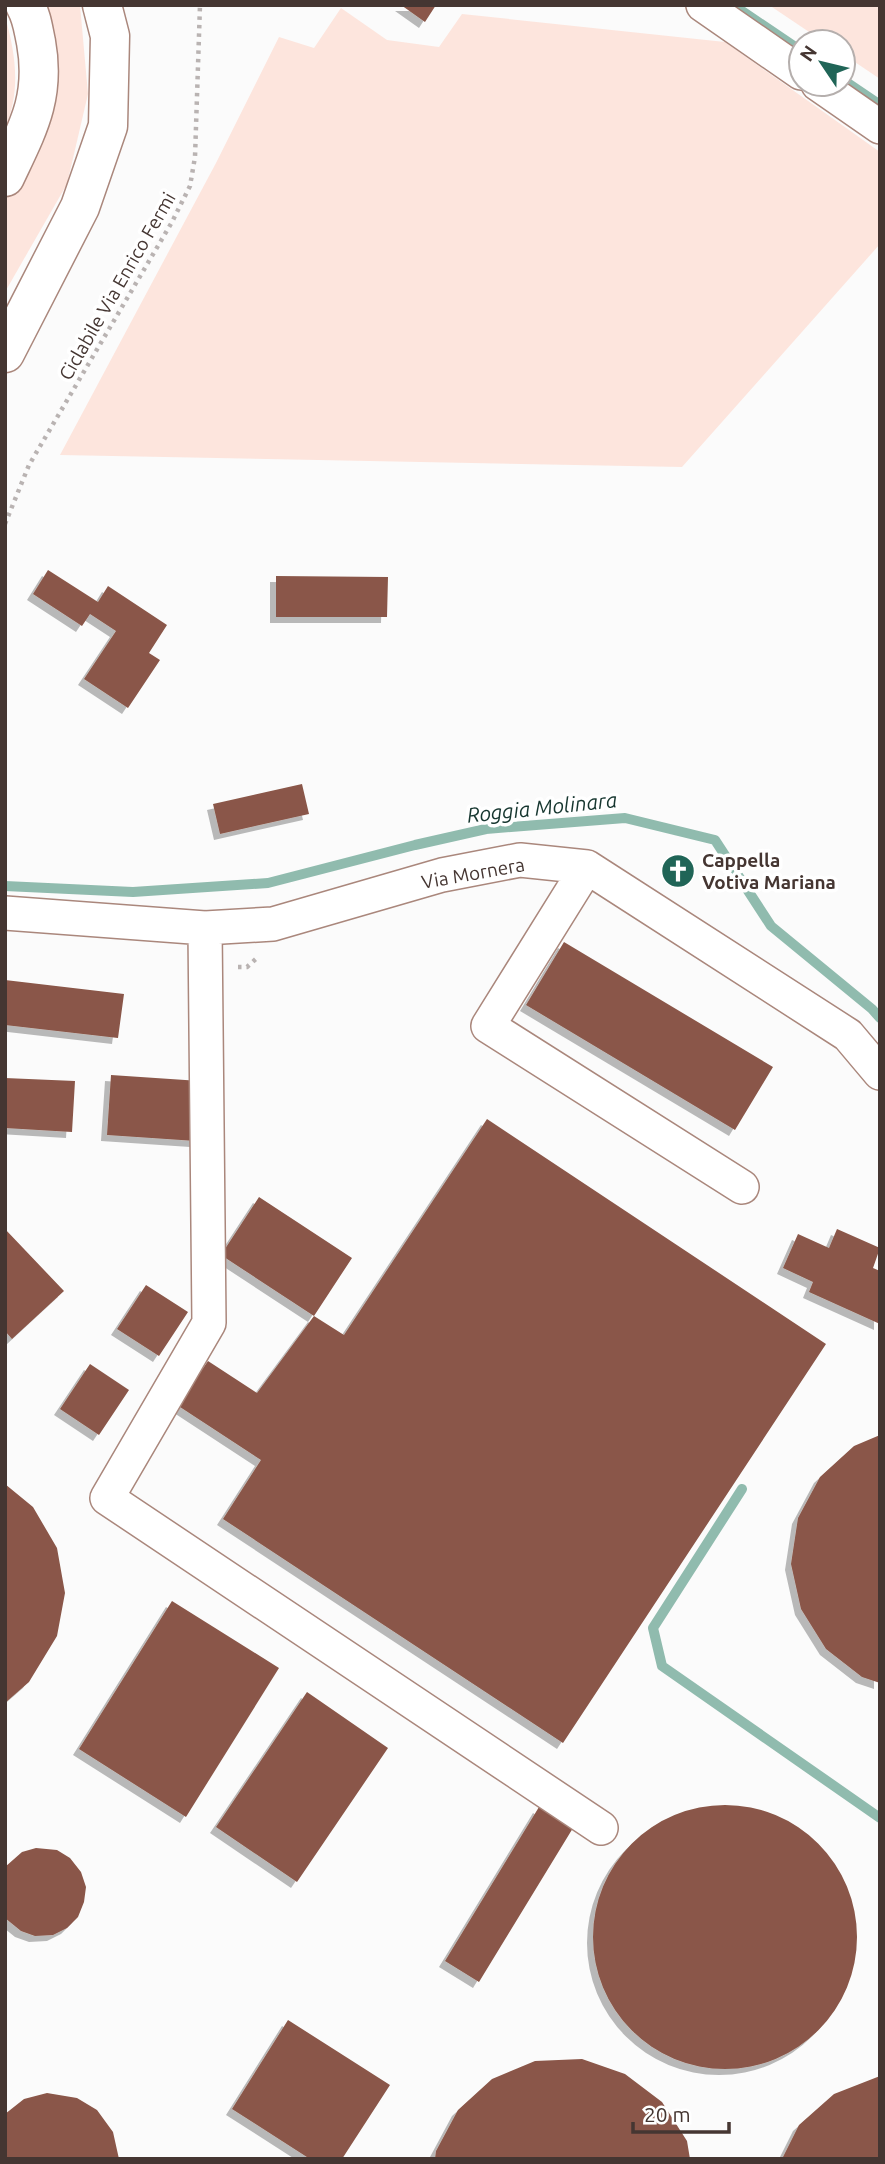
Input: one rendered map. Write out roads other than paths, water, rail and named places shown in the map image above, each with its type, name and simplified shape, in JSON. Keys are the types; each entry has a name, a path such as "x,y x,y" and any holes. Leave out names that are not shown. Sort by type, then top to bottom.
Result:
{"main road":[{"path":"5,177 33,118 40,67 31,15 25,5"},
{"path":"5,352 80,207 108,126 110,36 102,5"}],"street":[{"path":"703,5 787,63"},
{"path":"838,98 880,127"},
{"name":"Via Mornera","path":"5,913 205,928 273,924 442,875 520,860 587,867 848,1035 880,1073"},
{"path":"587,867 488,1026 742,1187"},
{"path":"205,928 209,1322 107,1498 601,1828"}],"waterway":[{"path":"733,5 787,42"},
{"path":"857,89 880,105"},
{"name":"Roggia Molinara","path":"5,886 133,892 268,883 486,829 625,818 715,840 771,926 880,1018"},
{"path":"742,1489 653,1628 662,1666 880,1818"}],"place":[{"name":"Cappella Votiva Mariana","path":"678,871"}]}
